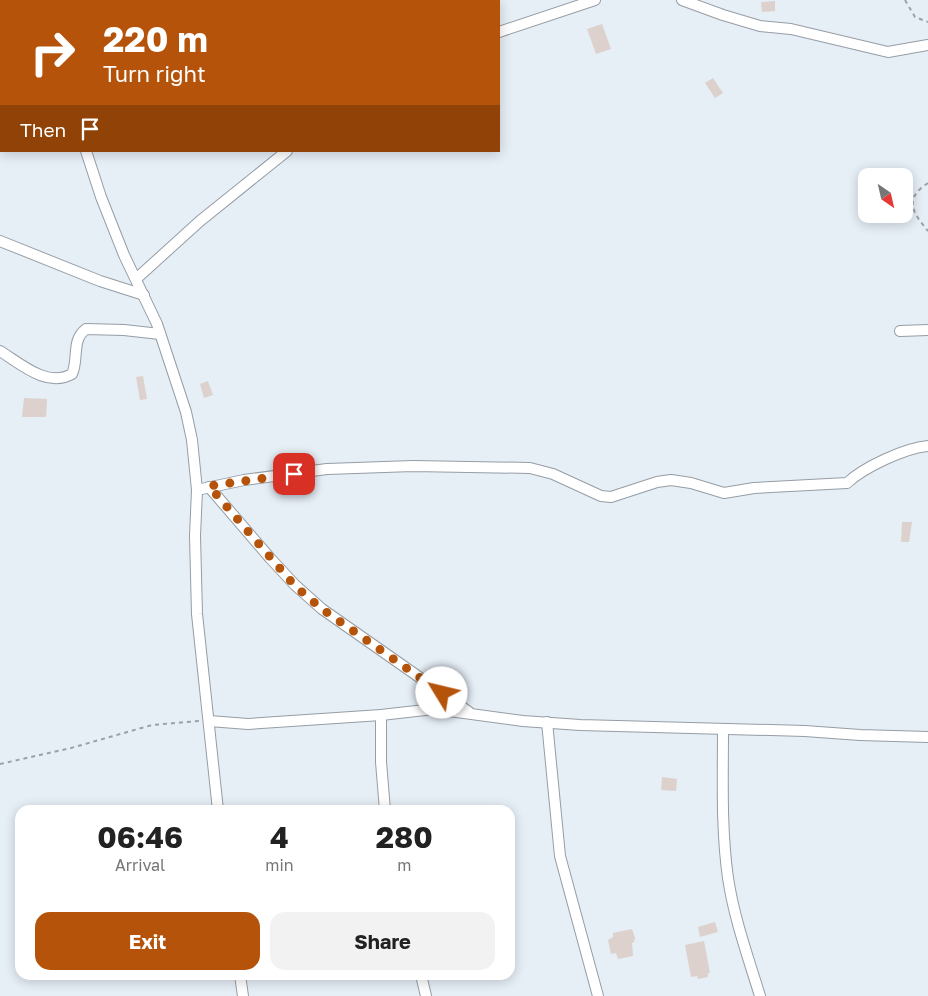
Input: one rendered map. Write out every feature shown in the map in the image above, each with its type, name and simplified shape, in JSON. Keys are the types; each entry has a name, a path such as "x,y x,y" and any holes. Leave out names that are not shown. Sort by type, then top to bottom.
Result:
{"street":[{"path":"500,32 595,0"},
{"path":"682,0 760,26 791,29 888,52 928,45"},
{"path":"86,152 101,197 124,255 160,334 186,412 192,440 197,490 196,578 217,805"},
{"path":"136,279 200,221 286,152"},
{"path":"0,241 100,281 144,296"},
{"path":"0,351 32,371 57,379 65,378 72,374 77,342 81,333 86,329 124,330 160,334"},
{"path":"900,331 928,330"},
{"path":"197,490 209,486 327,469 413,466 530,468 553,474 601,496 611,497 656,482 671,480 691,483 724,493 754,488 847,483 855,475 914,448 928,446"},
{"path":"209,486 295,586 322,609 470,714"},
{"path":"209,721 248,724 381,715 434,709 547,722 928,737"},
{"path":"381,715 381,762 385,805"},
{"path":"547,722 560,856 598,996"},
{"path":"723,729 723,802 728,880 736,919 760,996"},
{"path":"241,980 243,996"},
{"path":"422,980 426,996"}],"path":[{"path":"905,0 915,17 928,22"},
{"path":"928,183 915,195 912,204 916,218 928,231"},
{"path":"0,764 71,748 152,725 209,721"}],"building":[{"path":"775,1 775,11 762,12 761,2"},
{"path":"602,24 611,49 596,54 587,29"},
{"path":"713,78 723,93 715,98 705,83"},
{"path":"143,376 147,399 140,400 136,377"},
{"path":"208,381 213,395 204,398 200,384"},
{"path":"24,398 47,399 46,417 22,417"},
{"path":"902,522 912,522 909,542 901,542"},
{"path":"662,777 677,779 676,791 661,790"},
{"path":"715,922 718,932 700,937 698,927"},
{"path":"632,929 635,938 632,943 633,956 618,959 616,953 611,954 608,940 613,937 613,933"},
{"path":"704,941 710,973 708,973 708,977 698,979 697,976 691,977 685,945"}],"route":[{"path":"294,474 209,486 295,586 322,609 442,693"}]}
